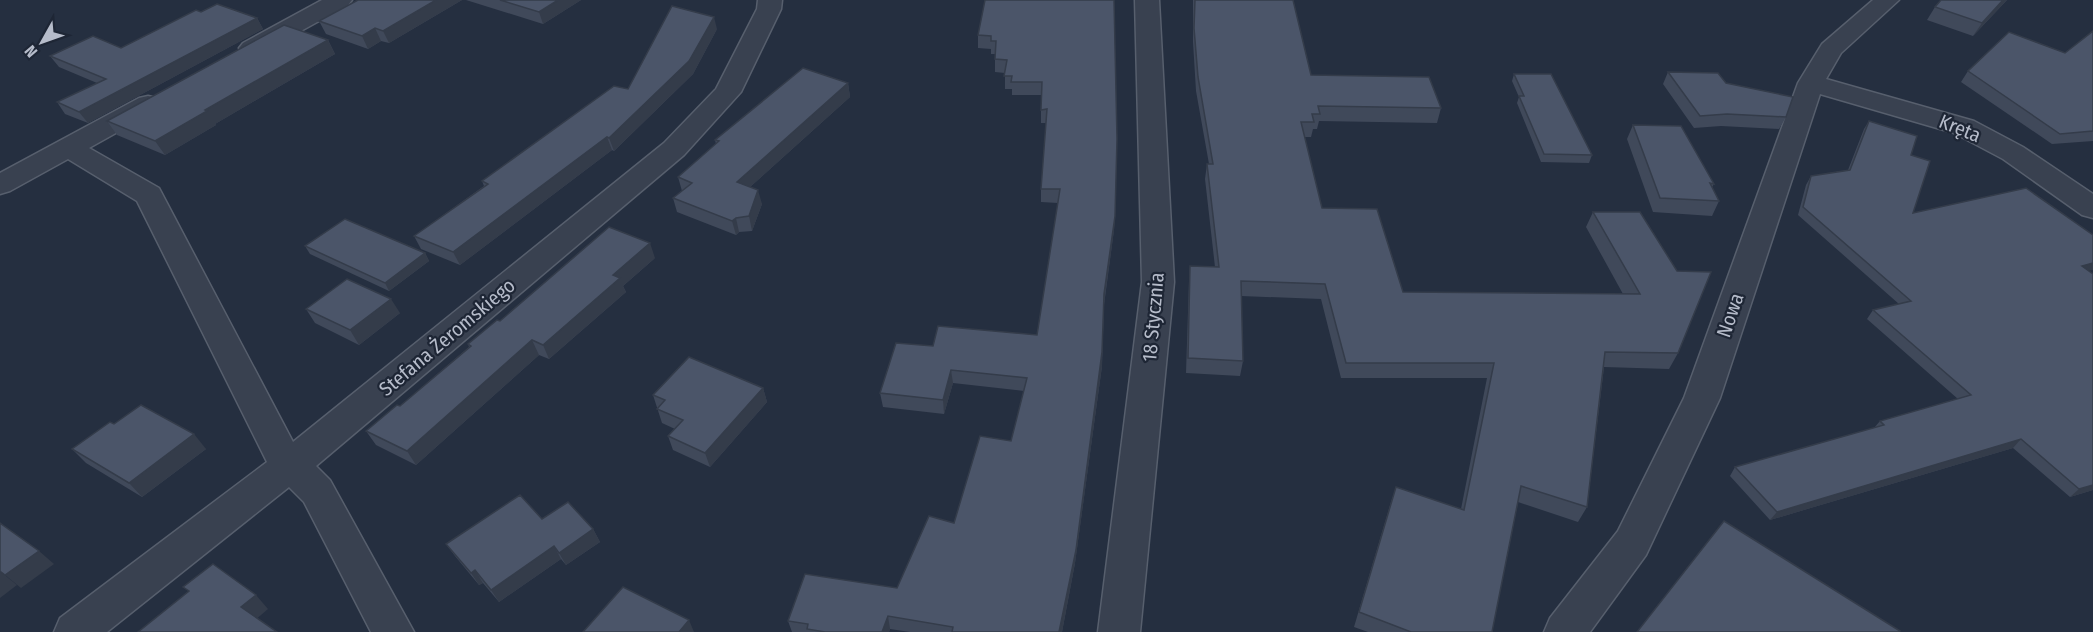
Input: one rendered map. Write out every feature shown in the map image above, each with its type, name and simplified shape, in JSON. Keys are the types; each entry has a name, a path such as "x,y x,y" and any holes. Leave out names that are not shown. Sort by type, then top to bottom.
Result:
{"street":[{"name":"Stefana Żeromskiego","path":"75,632 288,467 674,149 728,92 769,9 770,0"},
{"name":"18 Stycznia","path":"1119,632 1158,282 1147,0"},
{"name":"Nowa","path":"1565,632 1632,543 1702,398 1811,83 1831,49 1887,0"},
{"path":"232,59 323,3"},
{"name":"Kręta","path":"1811,83 1964,126 2013,153 2093,208"},
{"path":"0,185 171,92"},
{"path":"69,148 149,195 288,467 298,472 317,490 393,632"}],"building":[{"path":"358,0 436,0 383,31 375,28 362,36 319,21"},
{"path":"500,0 558,0 539,12"},
{"path":"985,0 1114,0 1117,139 1115,216 1104,294 1102,352 1076,550 1059,632 952,632 953,627 888,616 882,632 825,632 807,629 808,624 788,621 805,574 897,588 929,516 954,523 980,436 1011,441 1027,378 951,370 943,400 880,393 896,343 933,346 938,326 1037,335 1060,189 1041,189 1047,109 1041,110 1042,82 1011,82 1012,76 1004,76 1007,60 995,59 996,41 991,41 991,36 978,35"},
{"path":"1195,0 1293,0 1311,75 1429,77 1441,108 1318,106 1320,114 1312,114 1314,122 1301,122 1322,208 1377,209 1403,292 1640,294 1593,212 1640,212 1677,271 1711,272 1678,353 1605,352 1587,507 1521,486 1492,632 1411,632 1359,612 1396,487 1464,510 1494,363 1346,363 1325,284 1241,281 1243,361 1188,358 1190,266 1219,267 1207,164 1213,164 1198,77 1194,28"},
{"path":"1941,0 2003,0 1982,23 1935,7"},
{"path":"217,4 257,18 79,112 57,102 106,79 50,56 93,36 121,48 196,10 201,12"},
{"path":"672,6 714,17 689,61 609,138 607,137 453,252 414,236 488,184 482,181 614,86 628,89"},
{"path":"284,25 328,40 155,141 107,121"},
{"path":"2093,31 2093,131 2060,134 1968,71 2009,32 2065,53"},
{"path":"803,68 848,83 737,182 758,190 749,216 732,221 673,198 692,183 678,177 719,141 715,140"},
{"path":"1668,72 1718,73 1726,83 1793,97 1786,117 1727,114 1700,116"},
{"path":"1514,74 1551,74 1592,155 1544,154 1519,96 1524,96"},
{"path":"1869,121 1917,136 1911,155 1930,161 1913,213 2026,188 2093,235 2093,263 2082,266 2093,274 2093,485 2079,489 2021,439 1777,512 1735,467 1884,425 1880,421 1971,395 1873,310 1911,301 1803,207 1811,176 1850,170"},
{"path":"1633,125 1681,126 1714,184 1710,183 1719,201 1660,198"},
{"path":"345,219 425,253 385,283 305,246"},
{"path":"609,227 650,243 613,275 620,278 543,345 532,340 407,451 366,431 397,405 400,406 471,346 468,344 497,320 500,321"},
{"path":"347,279 391,299 350,330 306,309"},
{"path":"689,357 763,388 705,453 668,436 683,420 657,409 665,400 653,395"},
{"path":"141,405 194,434 129,483 72,449 110,422 114,424"},
{"path":"520,495 542,519 568,502 593,529 559,553 554,546 491,590 475,570 471,573 446,544"},
{"path":"1724,521 1900,631 1637,632"},
{"path":"0,523 39,551 5,575 0,572"},
{"path":"213,564 256,595 241,607 277,632 138,632 189,591 183,587"},
{"path":"623,587 689,620 679,632 583,632"}]}
